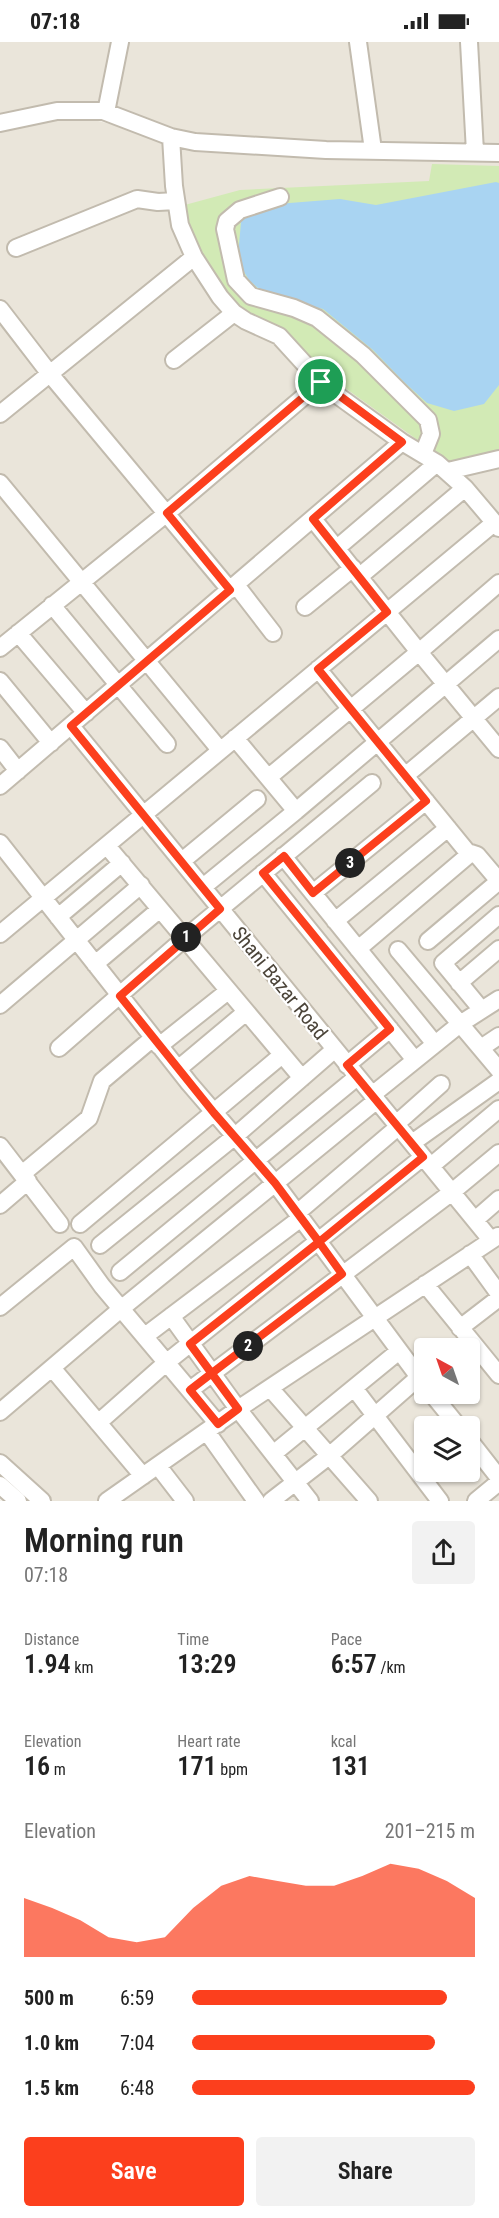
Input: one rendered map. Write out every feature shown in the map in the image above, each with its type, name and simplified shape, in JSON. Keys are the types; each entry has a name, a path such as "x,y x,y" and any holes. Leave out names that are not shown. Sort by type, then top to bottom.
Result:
{"street":[{"path":"106,112 120,42"},
{"path":"358,42 373,150"},
{"path":"468,42 475,152"},
{"path":"0,123 57,111 106,112 171,136 215,144 326,150 499,153"},
{"path":"0,934 387,612 497,526 465,488 436,463 402,442 321,382 279,336 234,313 213,288 194,257 180,225 171,136"},
{"path":"280,197 240,210 227,221 227,238 236,280 251,296 294,308 317,318 363,355 428,420 436,463"},
{"path":"16,249 137,198 158,202 176,201"},
{"path":"0,414 194,257"},
{"path":"0,309 50,374 167,513 273,633"},
{"path":"174,360 234,313"},
{"path":"0,648 167,513 321,382"},
{"path":"0,786 402,442"},
{"path":"337,548 436,463 499,459"},
{"path":"0,483 220,750"},
{"path":"304,607 356,572 465,488"},
{"path":"313,519 499,749"},
{"path":"269,777 499,583"},
{"path":"52,605 167,744"},
{"path":"18,633 86,713"},
{"path":"203,887 499,639"},
{"path":"318,669 469,854"},
{"path":"0,681 51,743"},
{"path":"405,776 499,697"},
{"name":"Shani Bazar Road","path":"71,726 334,1050 475,1220 495,1238"},
{"path":"235,738 296,811"},
{"path":"0,748 18,771"},
{"path":"59,1048 185,938 372,783"},
{"path":"182,861 257,799"},
{"path":"313,893 426,801"},
{"path":"335,921 448,828"},
{"path":"0,843 156,1042 275,1183 414,1370"},
{"path":"107,846 302,1078"},
{"path":"358,949 469,854 477,855 499,881 428,941"},
{"path":"284,856 435,1044"},
{"path":"58,917 122,863"},
{"path":"263,873 415,1060"},
{"path":"2,1012 76,940 141,885"},
{"path":"95,964 160,909"},
{"path":"482,1009 443,963 499,915"},
{"path":"459,983 499,949"},
{"path":"398,950 499,1070"},
{"path":"0,1205 25,1177 88,1118 102,1082 228,991"},
{"path":"0,1412 122,1308 275,1183 415,1060 460,1024 499,999"},
{"path":"178,1069 246,1012"},
{"path":"120,1272 255,1160 352,1071 390,1029"},
{"path":"481,1048 499,1036"},
{"path":"100,1245 234,1137 334,1050"},
{"path":"80,1224 282,1055"},
{"path":"412,1143 499,1082"},
{"path":"145,1336 299,1215 441,1084"},
{"path":"99,1423 167,1362 319,1242 499,1109"},
{"path":"0,1146 60,1224"},
{"path":"190,1390 452,1192 499,1153"},
{"path":"475,1220 499,1199"},
{"path":"118,1498 143,1476 238,1409 495,1238"},
{"path":"0,1307 74,1247 102,1286 190,1390 256,1501"},
{"path":"460,1328 499,1296 470,1254"},
{"path":"426,1284 499,1375"},
{"path":"171,1316 238,1409 310,1501"},
{"path":"273,1454 399,1351"},
{"path":"52,1368 143,1476"},
{"path":"271,1501 329,1456 374,1415 414,1386"},
{"path":"270,1388 369,1501"},
{"path":"354,1388 440,1501"},
{"path":"440,1404 450,1416"},
{"path":"476,1501 499,1480 480,1454"},
{"path":"0,1463 42,1501"},
{"path":"158,1466 185,1501"},
{"path":"0,1485 18,1501"}],"shaded area":[{"path":"0,42 499,42 499,146 219,139 182,133 95,105 44,104 0,115"},
{"path":"49,117 86,118 126,128 195,152 320,158 499,161 499,1501 48,1501 0,1461 0,130"}],"green space":[{"path":"432,164 499,166 499,453 451,464 334,380 293,340 241,313 221,289 187,229 181,206 240,190 429,181"}],"water":[{"path":"499,183 499,385 484,404 454,411 427,403 373,350 323,309 266,295 249,280 241,267 239,245 241,222 253,211 277,204 340,199 376,205"}],"route":[{"path":"321,382 167,513 230,590 71,726 220,909 120,996 189,1083 275,1183 319,1242 190,1344 212,1373 238,1409 218,1424 190,1390 212,1373 342,1274 319,1242 423,1157 347,1065 390,1029 263,873 284,856 313,893 426,801 318,669 387,612 313,519 402,442 321,382"}]}
